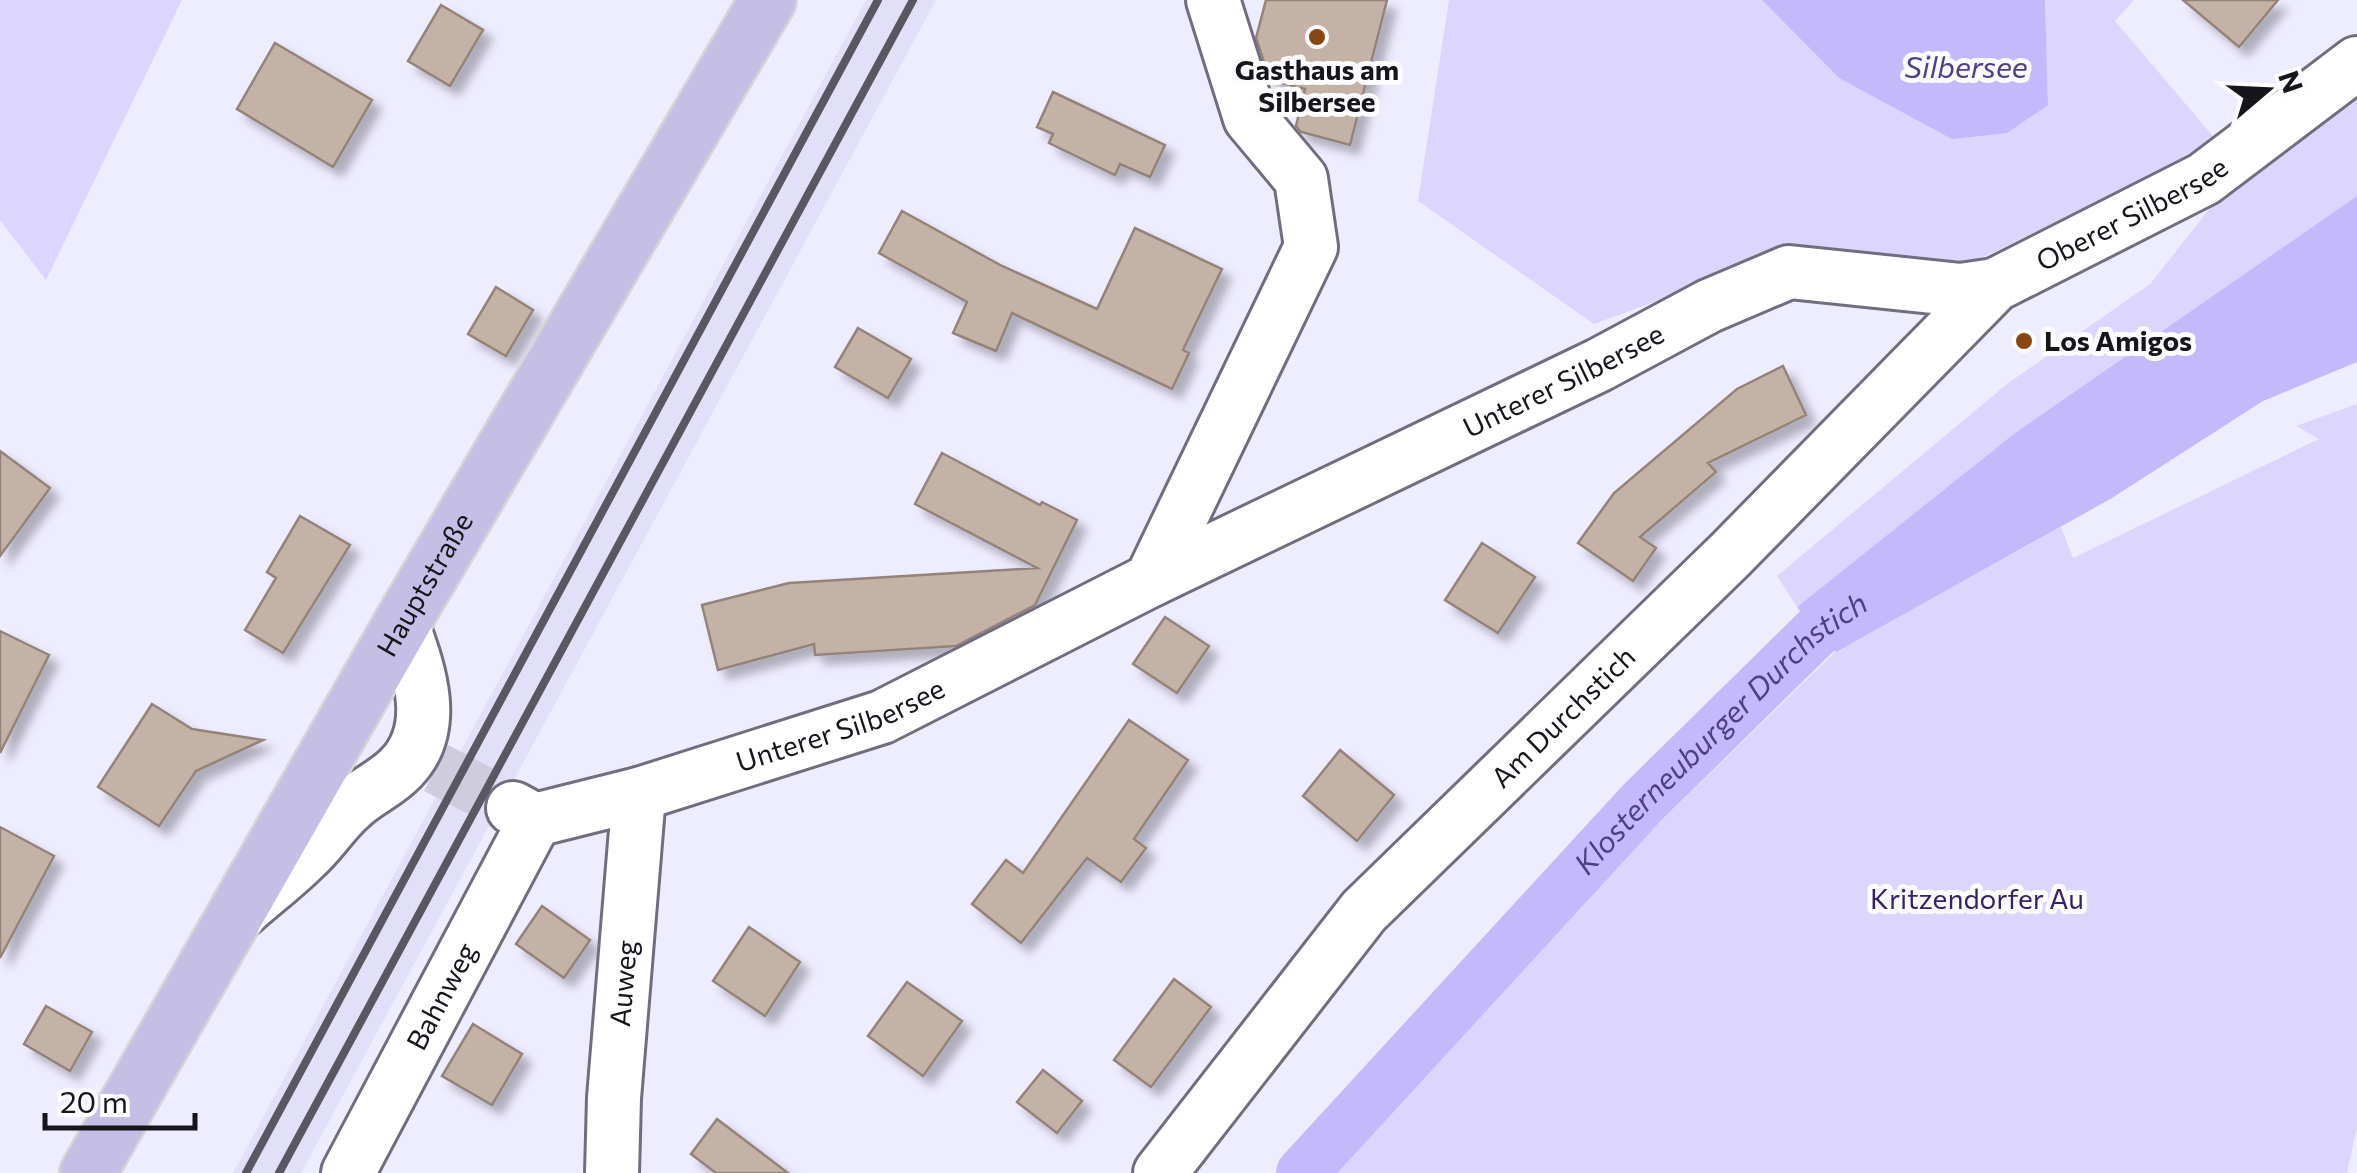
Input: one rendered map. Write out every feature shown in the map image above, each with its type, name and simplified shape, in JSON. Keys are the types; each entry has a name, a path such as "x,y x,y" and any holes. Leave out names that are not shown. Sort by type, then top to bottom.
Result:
{"main road":[{"name":"Hauptstraße","path":"88,1173 402,623 768,0"}],"street":[{"path":"1151,580 1311,247 1301,179 1250,118 1213,0"},
{"name":"Oberer Silbersee","path":"1995,285 2204,179 2357,62"},
{"name":"Unterer Silbersee","path":"524,814 639,794 882,717 1151,580 1599,365 1710,306 1789,272 1961,290 1995,285"},
{"name":"Am Durchstich","path":"1160,1173 1364,911 1730,554 1995,285"},
{"path":"236,916 306,855 352,805 401,768 423,761 424,707 402,623"},
{"name":"Auweg","path":"612,1173 614,1098 639,794"},
{"name":"Bahnweg","path":"348,1173 524,814"}],"shaded area":[{"path":"866,0 936,0 301,1173 233,1173"}],"green space":[{"path":"0,0 182,0 46,280 0,220"},
{"path":"1449,0 1762,0 1839,78 2048,105 2045,0 2134,0 2115,21 2218,142 1963,267 1790,252 1594,324 1418,201"},
{"path":"2357,77 2357,196 2015,433 1797,607 1777,576 2007,384 2150,284 2231,182"},
{"name":"Kritzendorfer Au","path":"2357,404 2357,1127 2347,1173 1299,1173 1835,652 2061,527 2073,558 2319,439 2296,426"}],"water":[{"name":"Silbersee","path":"1762,0 2045,0 2048,105 2007,133 1952,139 1839,78"},
{"path":"2357,196 2357,362 2263,401 2112,498 1836,652 1816,632 1797,607 2015,433"}],"building":[{"name":"Gasthaus am Silbersee","path":"1266,0 1387,0 1350,145 1301,132 1296,126 1305,89 1270,80 1256,38"},
{"path":"2183,0 2278,0 2239,47"},
{"path":"441,5 483,30 450,86 408,61"},
{"path":"275,43 372,100 333,167 237,109"},
{"path":"1053,92 1165,145 1150,177 1120,164 1115,175 1049,143 1053,134 1037,127"},
{"path":"902,211 1002,266 1097,309 1135,228 1222,269 1183,350 1189,353 1172,389 1012,313 996,351 953,333 967,302 879,253"},
{"path":"496,287 533,310 506,356 468,334"},
{"path":"858,328 911,359 888,398 835,367"},
{"path":"1783,366 1806,415 1708,463 1716,472 1640,537 1656,548 1633,581 1578,543 1614,493 1737,389"},
{"path":"0,451 50,488 0,556"},
{"path":"942,453 1040,505 1042,502 1077,520 1035,605 956,646 815,655 814,644 718,670 702,605 789,583 1037,568 915,504"},
{"path":"300,516 350,545 283,653 245,630 276,578 267,572"},
{"path":"1482,543 1535,577 1498,633 1445,600"},
{"path":"1165,617 1209,646 1177,693 1133,664"},
{"path":"0,631 49,655 0,753"},
{"path":"152,704 192,729 263,740 196,771 159,826 98,787"},
{"path":"1129,720 1188,760 1134,839 1146,848 1121,882 1087,858 1021,943 972,904 1006,860 1023,873"},
{"path":"1340,750 1394,795 1357,841 1303,796"},
{"path":"0,827 54,856 0,958"},
{"path":"542,906 590,940 564,978 516,944"},
{"path":"749,927 800,962 765,1016 713,981"},
{"path":"1174,979 1211,1007 1151,1087 1114,1060"},
{"path":"907,982 962,1021 923,1076 868,1036"},
{"path":"46,1006 92,1032 70,1071 24,1044"},
{"path":"473,1024 522,1054 492,1105 442,1076"},
{"path":"1043,1070 1082,1101 1057,1133 1017,1102"},
{"path":"717,1119 788,1173 716,1173 691,1154"}],"waterway":[{"name":"Klosterneuburger Durchstich","path":"1302,1173 1641,804 1816,632 1876,593"}],"tunnel":[{"path":"436,768 513,808"}],"railway":[{"path":"246,1173 878,0"},
{"path":"279,1173 913,0"}],"place":[{"name":"Gasthaus am Silbersee","path":"1317,37"},
{"name":"Los Amigos","path":"2024,341"}]}
